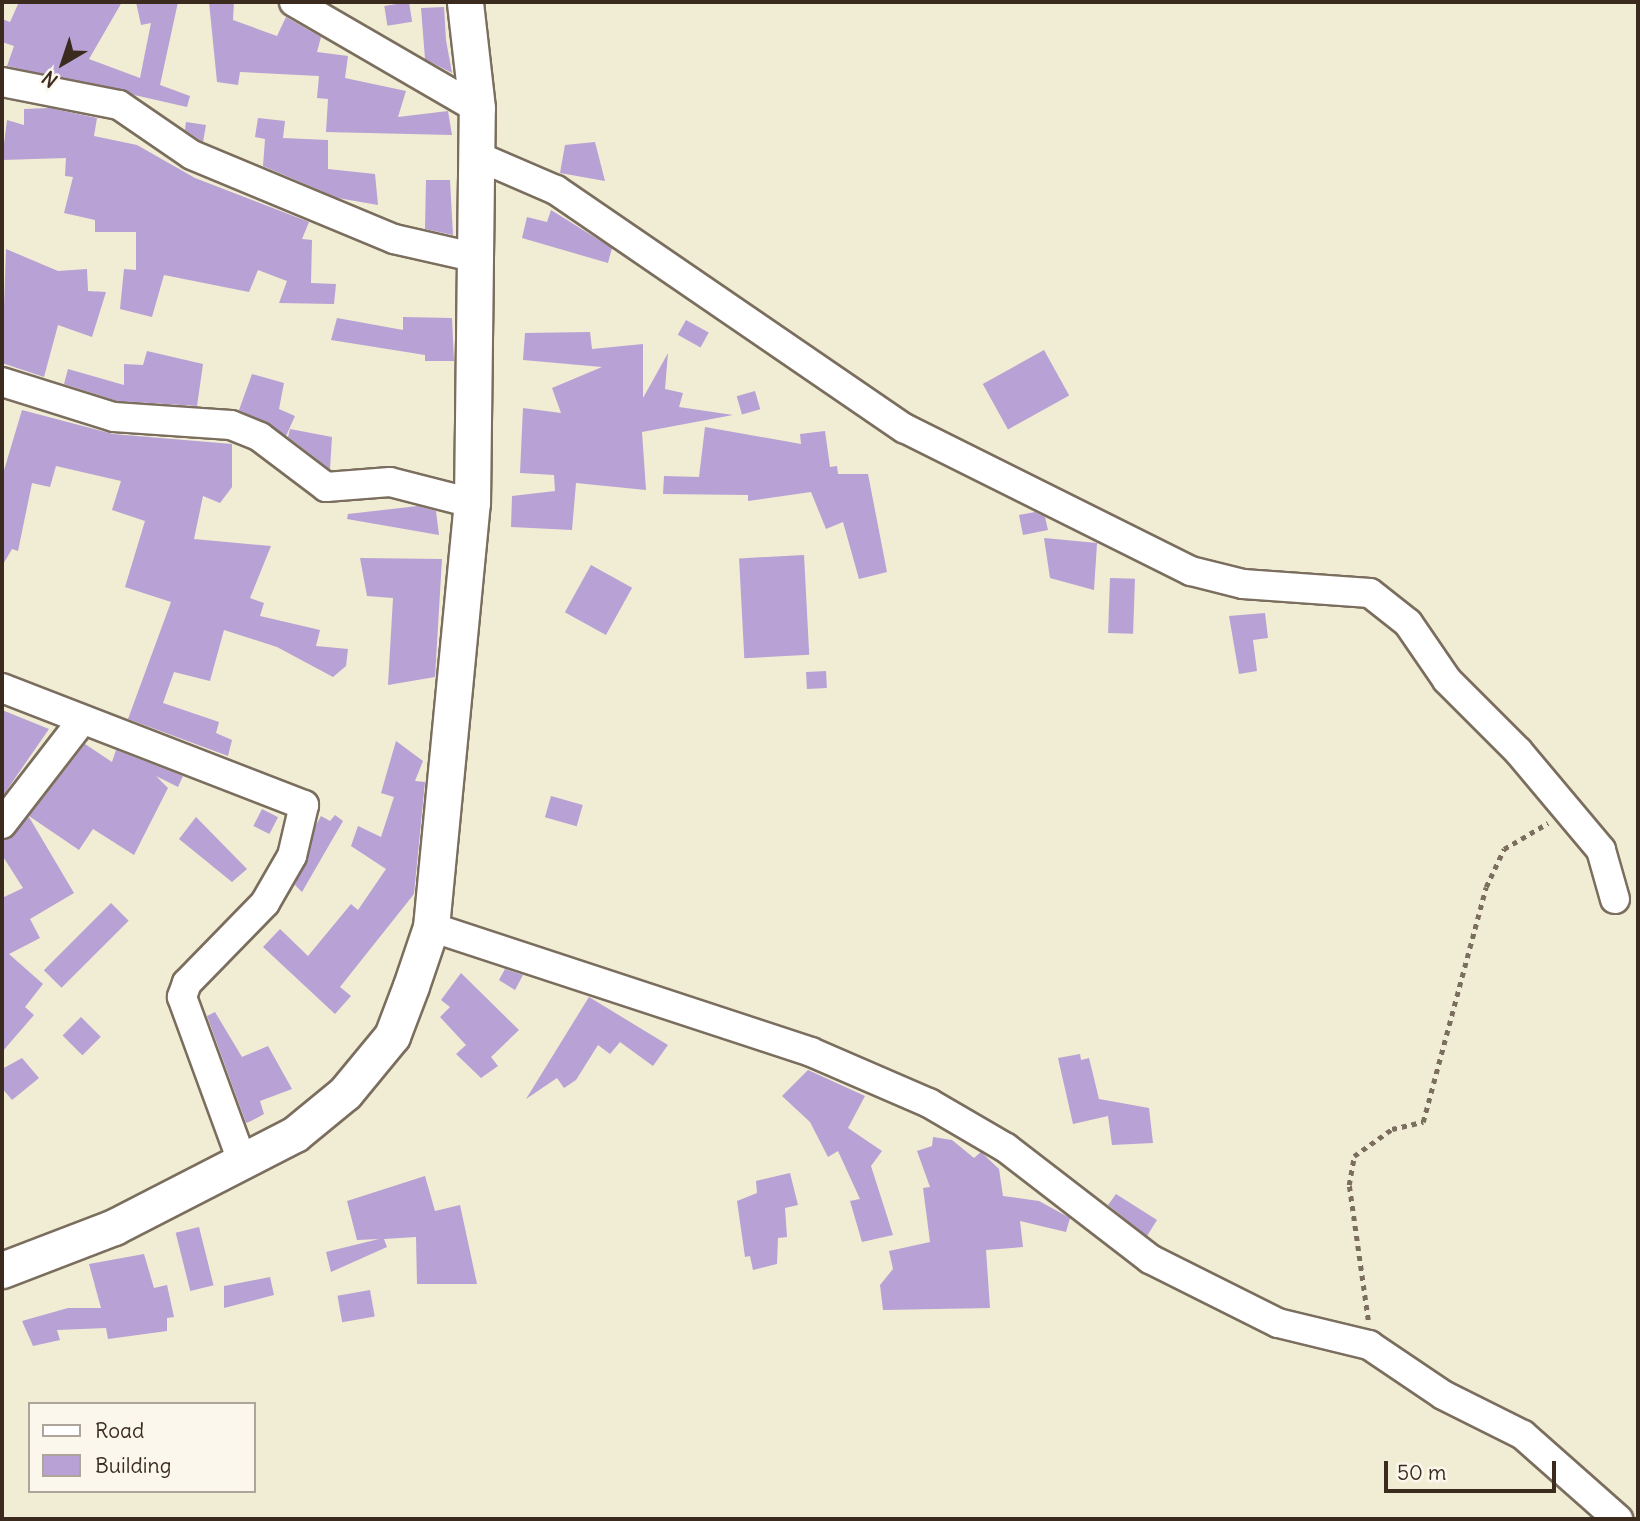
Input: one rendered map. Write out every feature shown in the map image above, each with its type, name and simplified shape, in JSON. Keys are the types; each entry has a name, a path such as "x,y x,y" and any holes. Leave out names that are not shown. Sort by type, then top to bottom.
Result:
{"main road":[{"path":"2,1270 114,1227 241,1158 295,1134 345,1093 392,1036 431,927 472,503 477,108 465,2"}],"street":[{"path":"294,2 477,108"},
{"path":"2,82 119,105 192,155 394,239 477,258"},
{"path":"477,156 556,190 904,428 1191,571 1243,584 1370,593 1408,623 1447,680 1567,809 1601,850 1615,899"},
{"path":"2,382 114,417 231,425 260,437 327,487 390,482 472,503"},
{"path":"2,688 79,723 304,805 292,856 265,903 187,983 182,997 241,1158"},
{"path":"2,824 79,723"},
{"path":"431,927 811,1052 929,1103 1006,1148 1150,1259 1278,1323 1369,1345 1443,1395 1523,1435 1618,1519"}],"path":[{"path":"1369,1345 1349,1185 1354,1156 1392,1129 1423,1122 1471,928 1498,862 1504,849 1567,809"}],"building":[{"path":"19,2 122,2 89,59 140,78 151,23 141,25 136,2 178,2 160,85 190,96 187,107 7,66 14,46 2,42 2,19 10,22"},
{"path":"209,2 234,2 233,20 277,36 286,17 321,37 317,52 348,56 345,78 406,91 398,117 448,111 452,135 326,132 328,99 317,98 319,76 240,72 238,85 217,82"},
{"path":"409,2 412,22 387,26 384,6"},
{"path":"444,7 452,73 425,59 421,8"},
{"path":"50,108 97,118 94,136 137,145 195,178 309,222 302,239 312,240 311,283 336,284 334,304 279,303 287,281 258,270 249,292 164,275 152,317 120,309 124,269 136,270 136,232 95,232 95,220 64,213 73,177 65,176 66,158 2,160 7,120 24,125 24,109"},
{"path":"258,118 285,121 283,138 328,140 328,169 375,174 378,205 338,198 263,166 265,139 255,137"},
{"path":"186,122 206,125 203,142 185,130"},
{"path":"595,142 605,181 560,173 565,145"},
{"path":"426,180 450,180 453,235 425,229"},
{"path":"551,210 612,248 608,263 522,238 527,217 547,222"},
{"path":"6,249 58,271 87,269 88,291 106,292 92,337 58,325 44,377 2,363"},
{"path":"403,317 452,318 454,361 425,361 425,355 331,340 337,318 403,330"},
{"path":"686,320 709,333 700,347 678,335"},
{"path":"590,332 592,349 643,344 643,398 668,353 665,389 683,393 679,407 733,415 642,432 646,490 576,483 572,530 511,527 512,496 555,491 554,475 520,473 523,408 561,413 552,388 602,367 523,360 525,333"},
{"path":"1044,350 1069,395 1008,429 983,384"},
{"path":"147,351 203,364 197,406 117,401 64,384 68,369 124,385 124,364 143,365"},
{"path":"252,374 284,383 279,409 295,416 286,436 239,410"},
{"path":"755,391 760,409 742,415 737,396"},
{"path":"22,410 113,434 232,444 232,487 220,503 203,496 194,539 271,546 250,598 264,603 260,616 320,630 316,646 348,649 346,666 333,677 277,647 224,630 210,681 174,672 163,703 219,722 216,733 232,740 228,756 128,719 171,602 125,587 145,521 112,510 121,481 56,466 50,487 32,483 18,551 12,549 2,566 2,477"},
{"path":"705,427 801,444 800,434 825,431 830,467 837,466 838,474 868,474 887,572 859,579 843,522 826,529 811,492 748,501 748,495 663,494 664,476 699,477"},
{"path":"290,429 332,437 330,469 288,437"},
{"path":"418,506 436,511 439,535 347,519 348,514"},
{"path":"1035,512 1045,517 1048,530 1023,535 1019,515"},
{"path":"1044,538 1097,543 1094,590 1050,578"},
{"path":"804,555 809,655 744,658 739,558"},
{"path":"360,558 442,559 435,677 388,685 393,598 367,596"},
{"path":"591,565 632,588 606,635 565,612"},
{"path":"1110,578 1135,579 1133,634 1108,633"},
{"path":"1265,613 1268,638 1253,640 1257,671 1239,674 1229,616"},
{"path":"826,671 827,688 807,689 806,672"},
{"path":"2,710 49,729 2,797"},
{"path":"396,741 423,761 415,781 425,782 414,894 340,987 351,996 335,1014 263,947 280,929 308,956 351,904 358,910 386,869 351,846 358,826 381,837 394,797 381,793"},
{"path":"85,744 112,762 116,750 183,776 178,787 156,776 168,788 134,855 93,829 79,850 29,816"},
{"path":"551,796 583,805 577,826 545,817"},
{"path":"262,809 278,817 269,834 253,826"},
{"path":"335,815 343,821 302,892 295,885 316,825 321,816 330,821"},
{"path":"29,817 74,893 30,919 40,938 9,954 43,984 25,1007 34,1015 2,1052 2,898 23,888 2,855 2,840"},
{"path":"196,817 247,869 232,882 179,839"},
{"path":"111,903 129,921 62,988 44,970"},
{"path":"505,969 523,975 515,990 499,980"},
{"path":"461,973 519,1030 491,1057 498,1066 481,1078 456,1054 466,1045 440,1017 450,1007 441,1000"},
{"path":"589,997 668,1045 653,1066 620,1042 610,1054 598,1045 576,1080 564,1088 557,1078 526,1099"},
{"path":"215,1012 242,1057 268,1046 292,1089 260,1101 264,1114 246,1123 207,1016"},
{"path":"81,1017 101,1037 82,1055 63,1035"},
{"path":"1080,1054 1081,1060 1089,1058 1099,1099 1149,1108 1153,1143 1112,1145 1108,1116 1073,1124 1058,1058"},
{"path":"22,1058 39,1078 12,1100 2,1088 2,1069"},
{"path":"808,1070 865,1096 848,1128 882,1151 871,1166 893,1235 862,1242 850,1201 860,1199 838,1151 828,1157 810,1122 782,1096"},
{"path":"933,1137 952,1140 974,1158 981,1152 999,1169 1003,1196 1039,1201 1070,1218 1066,1232 1020,1221 1023,1247 986,1250 990,1308 883,1310 880,1285 893,1269 889,1251 930,1242 923,1188 930,1187 917,1151 932,1146"},
{"path":"790,1173 798,1205 785,1208 787,1237 778,1238 777,1264 753,1270 750,1256 745,1257 737,1201 757,1193 756,1181"},
{"path":"425,1176 435,1211 460,1205 477,1284 417,1284 416,1237 384,1239 387,1247 331,1272 326,1252 379,1239 357,1240 347,1201"},
{"path":"1116,1194 1157,1220 1147,1236 1108,1205"},
{"path":"199,1227 214,1285 190,1291 176,1233"},
{"path":"144,1254 154,1288 167,1285 174,1317 167,1318 167,1331 108,1339 106,1328 57,1330 60,1340 33,1346 22,1321 68,1308 101,1308 89,1264"},
{"path":"270,1277 274,1295 224,1308 224,1286"},
{"path":"370,1290 375,1317 342,1322 338,1296"}]}
